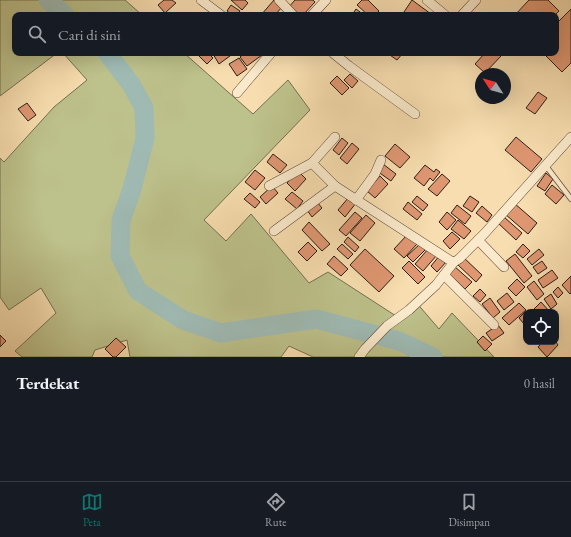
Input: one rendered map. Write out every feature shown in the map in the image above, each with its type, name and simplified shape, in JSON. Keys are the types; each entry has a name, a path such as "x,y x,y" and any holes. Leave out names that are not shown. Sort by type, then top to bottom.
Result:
{"street":[{"path":"201,0 217,12"},
{"path":"280,0 290,12"},
{"path":"315,12 326,0"},
{"path":"427,0 441,12"},
{"path":"465,12 476,0"},
{"path":"237,93 266,56"},
{"path":"337,56 415,114"},
{"path":"269,186 312,163 335,137"},
{"path":"359,357 387,326 409,310 436,285 454,262 478,240 571,138"},
{"path":"356,200 375,174 381,160"},
{"path":"312,163 335,186 454,262"},
{"path":"274,231 335,186"},
{"path":"478,240 504,267"},
{"path":"444,275 494,325"}],"lane":[{"path":"546,166 571,199"}],"green space":[{"path":"0,0 125,0 139,12 12,12 12,56 53,56 0,96"},
{"path":"66,56 187,56 253,114 288,80 310,110 204,220 226,241 251,214 309,283 328,272 396,316 415,301 439,329 452,313 494,357 313,357 289,346 281,357 130,357 127,340 95,350 92,357 22,357 15,351 56,313 41,288 9,310 0,297 0,158 4,162 54,107 87,80"}],"building":[{"path":"164,0 172,0 176,3 166,12 164,12 158,5"},
{"path":"231,0 245,0 248,3 242,10"},
{"path":"274,0 282,7 278,12 264,12"},
{"path":"295,0 313,0 315,2 306,12 293,12 288,8"},
{"path":"362,0 368,0 379,11 365,12 357,5"},
{"path":"412,0 428,12 404,12"},
{"path":"529,0 548,0 559,11 558,12 518,12"},
{"path":"231,5 240,11 228,12 227,11"},
{"path":"571,9 571,63 562,72 546,56 559,56 559,21"},
{"path":"199,56 211,56 213,58 207,64"},
{"path":"214,56 230,56 219,64"},
{"path":"241,56 261,56 247,66 240,57"},
{"path":"391,56 400,56 397,60"},
{"path":"482,56 501,56 490,68 479,68 475,64"},
{"path":"239,58 247,69 237,76 229,64"},
{"path":"350,74 358,81 352,88 344,80"},
{"path":"337,76 349,88 342,95 330,83"},
{"path":"538,92 547,98 535,114 526,108"},
{"path":"27,103 36,115 28,121 18,109"},
{"path":"516,137 542,159 531,172 505,150"},
{"path":"342,138 348,143 339,155 333,150"},
{"path":"352,143 359,149 347,164 340,158"},
{"path":"395,144 410,157 400,168 385,156"},
{"path":"273,154 287,165 280,173 267,162"},
{"path":"383,164 396,174 391,181 377,171"},
{"path":"425,165 434,172 436,169 440,172 433,181 430,178 424,186 414,178"},
{"path":"255,170 265,178 255,190 245,182"},
{"path":"298,171 306,179 295,191 287,183"},
{"path":"546,173 553,179 545,191 537,186"},
{"path":"442,174 450,181 437,196 428,189"},
{"path":"380,176 388,184 375,198 367,191"},
{"path":"552,185 564,195 556,204 545,194"},
{"path":"272,186 278,193 266,204 260,197"},
{"path":"292,192 303,201 297,209 285,199"},
{"path":"250,193 260,202 255,208 244,199"},
{"path":"417,196 428,205 423,211 412,202"},
{"path":"470,196 479,202 472,212 463,206"},
{"path":"349,197 356,203 345,217 338,210"},
{"path":"317,202 322,208 312,217 307,210"},
{"path":"408,202 422,214 417,220 403,209"},
{"path":"514,203 537,223 528,234 505,214"},
{"path":"457,205 471,216 465,224 451,213"},
{"path":"482,206 492,215 487,222 476,213"},
{"path":"355,212 362,218 346,236 339,230"},
{"path":"447,212 456,220 447,230 439,222"},
{"path":"366,215 375,223 360,241 350,233"},
{"path":"504,217 522,233 516,240 498,223"},
{"path":"458,220 471,231 464,239 451,229"},
{"path":"309,222 330,244 322,251 302,230"},
{"path":"452,232 460,239 450,249 443,241"},
{"path":"407,235 417,244 404,258 394,249"},
{"path":"348,237 359,247 355,252 344,242"},
{"path":"308,242 317,251 307,261 298,252"},
{"path":"421,243 427,248 413,262 407,256"},
{"path":"342,244 353,254 348,259 337,249"},
{"path":"523,244 530,251 523,258 516,252"},
{"path":"429,248 437,255 423,271 415,264"},
{"path":"365,249 394,276 379,292 350,265"},
{"path":"539,249 544,255 532,265 527,259"},
{"path":"515,254 532,276 524,283 506,261"},
{"path":"440,255 447,261 437,272 431,266"},
{"path":"334,256 348,269 341,276 327,264"},
{"path":"463,257 482,275 476,282 457,264"},
{"path":"409,261 425,277 418,284 402,268"},
{"path":"542,261 547,268 538,274 533,267"},
{"path":"454,266 472,282 465,289 448,273"},
{"path":"552,270 558,278 543,288 538,280"},
{"path":"571,276 571,293 570,294 562,285"},
{"path":"517,279 525,287 516,296 508,288"},
{"path":"534,281 544,294 537,300 527,287"},
{"path":"558,287 563,293 558,298 553,292"},
{"path":"480,289 486,295 480,302 473,296"},
{"path":"507,293 514,302 504,310 497,301"},
{"path":"551,294 557,304 551,309 544,299"},
{"path":"490,298 500,312 493,318 482,304"},
{"path":"541,302 547,309 534,309"},
{"path":"519,303 525,309 523,309 523,313 509,325 502,318"},
{"path":"523,314 523,323 519,318"},
{"path":"498,325 504,333 492,341 486,333"},
{"path":"0,335 6,341 0,347"},
{"path":"483,336 492,344 485,351 477,342"},
{"path":"116,338 126,347 116,357 113,357 105,349"},
{"path":"540,345 558,345 547,357 538,347"}],"waterway":[{"path":"48,0 62,12"},
{"path":"109,56 131,84 144,108 145,138 132,189 121,220 120,256 138,291 183,320 221,333 316,319 399,341 433,357"}]}
